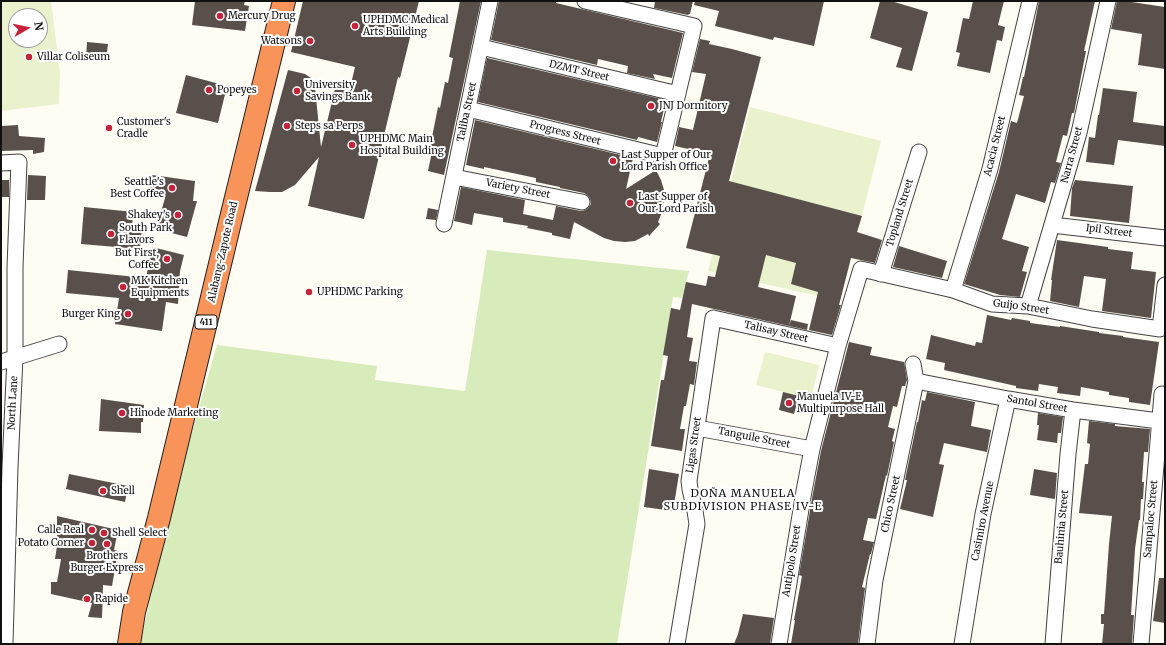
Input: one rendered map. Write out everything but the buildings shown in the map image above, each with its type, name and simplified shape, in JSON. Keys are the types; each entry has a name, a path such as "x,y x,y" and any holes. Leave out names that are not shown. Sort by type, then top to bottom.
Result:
{"highway":[{"name":"Alabang-Zapote Road","path":"129,644 134,612 165,491 284,1"}],"street":[{"name":"Taliba Street","path":"444,224 490,1"},
{"path":"585,1 694,26 678,94"},
{"name":"Acacia Street","path":"953,290 990,169 1030,1"},
{"name":"Narra Street","path":"1028,306 1079,133 1108,1"},
{"name":"DZMT Street","path":"481,47 678,94"},
{"name":"Progress Street","path":"468,110 663,156 678,94"},
{"name":"Topland Street","path":"881,274 919,152"},
{"name":"North Lane","path":"1,163 19,162 15,267 8,360 10,467 5,644"},
{"name":"Variety Street","path":"454,177 582,202"},
{"name":"Ipil Street","path":"1052,225 1165,238"},
{"name":"Guijo Street","path":"861,269 953,290 992,304 1028,306 1092,319 1160,329 1165,285"},
{"name":"Antipolo Street","path":"779,644 812,449 838,346 861,269"},
{"name":"Talisay Street","path":"713,318 838,346"},
{"name":"Ligas Street","path":"677,644 697,524 696,510 689,481 713,318"},
{"path":"8,360 59,344"},
{"name":"Chico Street","path":"867,644 875,580 916,381 913,364"},
{"name":"Santol Street","path":"916,381 1008,400 1159,421"},
{"name":"Sampaloc Street","path":"1141,644 1162,394"},
{"name":"Casimiro Avenue","path":"962,644 983,514 1008,400"},
{"name":"Bauhinia Street","path":"1054,644 1067,462 1073,410"},
{"name":"Tanguile Street","path":"696,428 812,449"}],"green space":[{"name":"Villar Coliseum","path":"51,1 60,73 59,104 1,111 1,2"},
{"path":"750,107 881,141 840,301 708,271"},
{"path":"487,250 689,271 682,298 673,297 617,644 141,644 172,502 217,345 377,366 375,380 465,391"},
{"path":"765,352 819,365 811,399 756,385"}],"place":[{"name":"Mercury Drug","path":"220,16"},
{"name":"UPHDMC Medical Arts Building","path":"355,26"},
{"name":"Watsons","path":"310,41"},
{"name":"Villar Coliseum","path":"29,57"},
{"name":"Popeyes","path":"209,90"},
{"name":"University Savings Bank","path":"297,91"},
{"name":"JNJ Dormitory","path":"651,106"},
{"name":"Steps sa Perps","path":"287,126"},
{"name":"Customer's Cradle","path":"109,128"},
{"name":"UPHDMC Main Hospital Building","path":"352,145"},
{"name":"Last Supper of Our Lord Parish Office","path":"613,161"},
{"name":"Seattle's Best Coffee","path":"172,188"},
{"name":"Last Supper of Our Lord Parish","path":"630,203"},
{"name":"Shakey's","path":"178,215"},
{"name":"South Park Flavors","path":"111,234"},
{"name":"But First, Coffee","path":"167,259"},
{"name":"MK Kitchen Equipments","path":"123,287"},
{"name":"UPHDMC Parking","path":"309,292"},
{"name":"Burger King","path":"128,314"},
{"name":"Manuela IV-E Multipurpose Hall","path":"789,403"},
{"name":"Hinode Marketing","path":"122,413"},
{"name":"Shell","path":"103,491"},
{"name":"Calle Real","path":"92,530"},
{"name":"Shell Select","path":"104,533"},
{"name":"Potato Corner","path":"92,543"},
{"name":"Brothers Burger Express","path":"107,544"},
{"name":"Rapide","path":"87,599"}],"district":[{"name":"DOÑA MANUELA SUBDIVISION PHASE IV-E","path":"743,500"}]}
